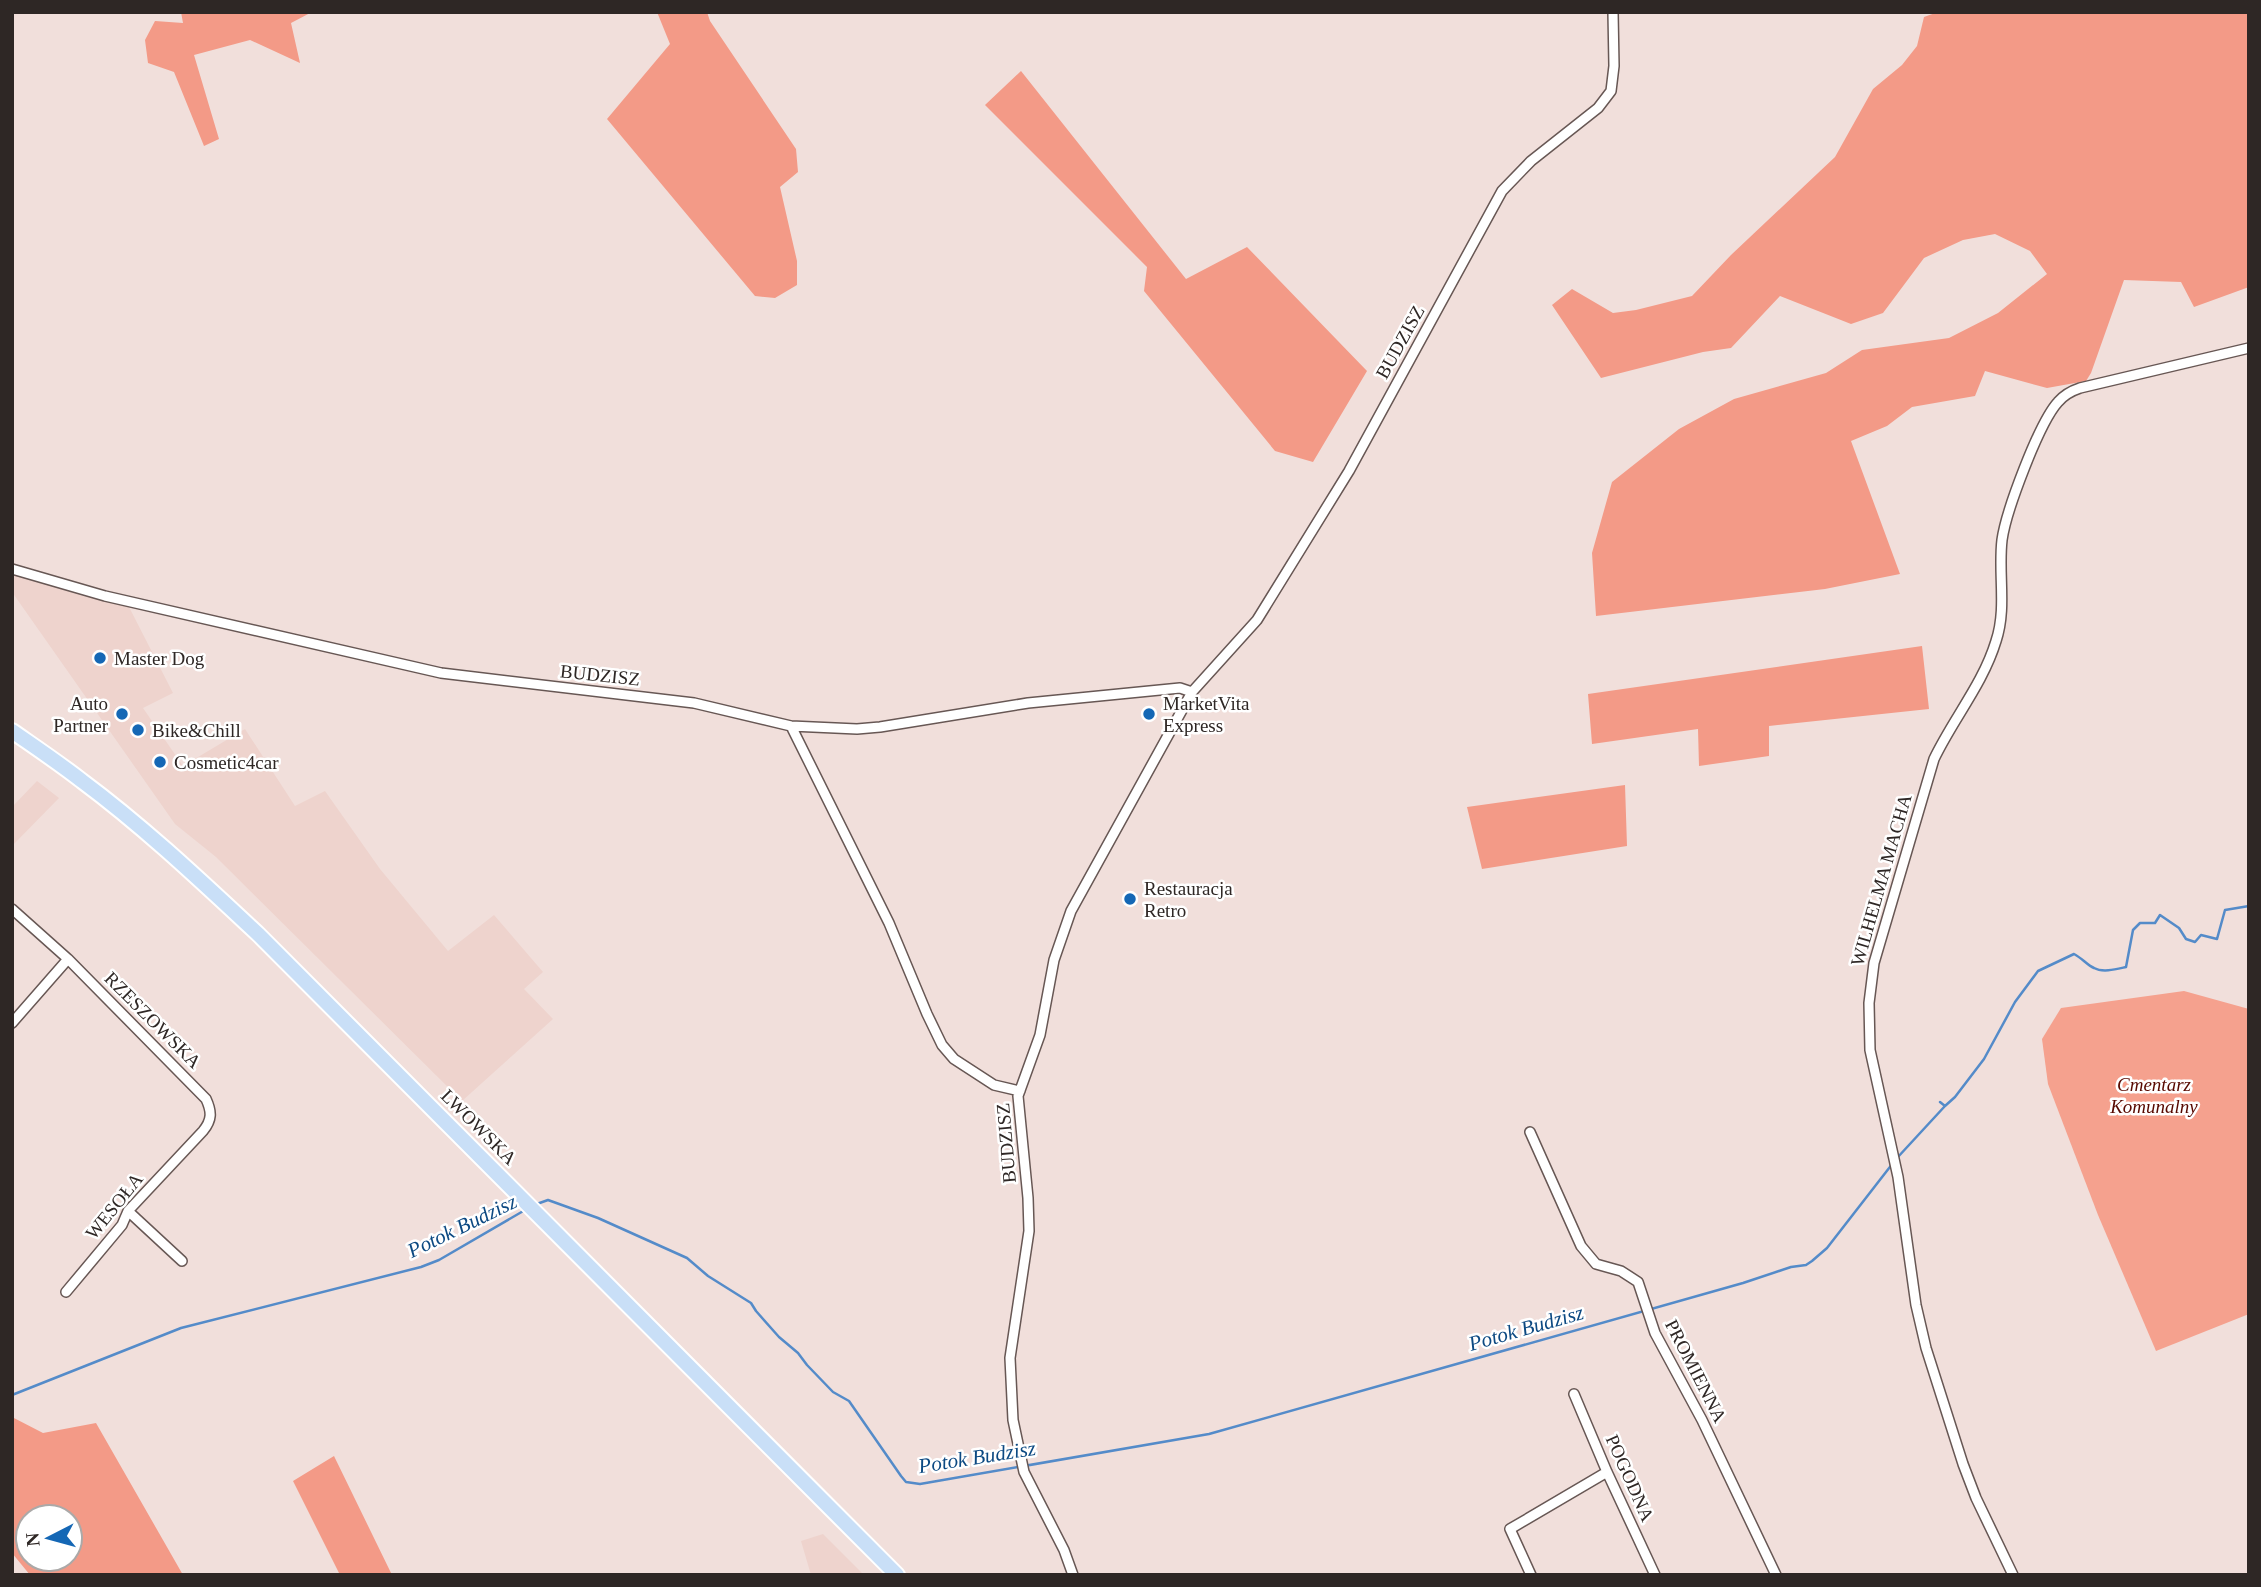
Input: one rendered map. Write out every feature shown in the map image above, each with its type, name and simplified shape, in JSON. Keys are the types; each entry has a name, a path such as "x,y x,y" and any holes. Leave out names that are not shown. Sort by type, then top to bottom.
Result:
{"main road":[{"name":"LWOWSKA","path":"12,731 83,782 200,880 259,935 897,1575"}],"street":[{"name":"BUDZISZ","path":"1073,1575 1064,1550 1023,1467 1013,1420 1010,1367 1029,1231 1018,1111 1020,1091 1040,1035 1054,960 1067,920 1192,692 1244,637 1360,453 1502,191 1531,161 1598,108 1611,91 1614,74 1613,12"},
{"name":"WILHELMA MACHA","path":"2013,1575 1976,1498 1938,1389 1916,1305 1894,1162 1870,1050 1869,1003 1874,963 1934,759 1980,680 1998,636 2002,607 2003,538 2026,466 2056,404 2064,395 2110,379 2249,348"},
{"name":"BUDZISZ","path":"12,569 104,596 441,673 694,703 791,726 857,729 1079,697 1180,688 1192,692"},
{"path":"791,726 889,923 942,1045 954,1059 983,1079 1001,1088 1020,1091"},
{"name":"RZESZOWSKA","path":"12,909 68,959 206,1099 210,1108"},
{"path":"12,1023 68,959"},
{"name":"WESOŁA","path":"66,1292 122,1226 128,1211 203,1131 211,1117 210,1108"},
{"name":"PROMIENNA","path":"1530,1132 1581,1247 1596,1264 1621,1272 1638,1282 1655,1333 1702,1420 1776,1575"},
{"path":"128,1211 182,1261"},
{"name":"POGODNA","path":"1574,1394 1655,1575"},
{"path":"1531,1575 1510,1529 1607,1472"}],"shaded area":[{"path":"181,12 312,12 291,23 300,63 250,40 194,55 219,139 204,146 174,72 148,63 145,40 155,21 183,23"},
{"path":"657,12 707,12 710,21 796,149 798,172 780,187 797,261 797,285 775,298 755,296 607,119 670,44"},
{"path":"1938,12 2249,12 2249,287 2194,307 2181,282 2124,280 2086,381 2047,388 1985,371 1975,396 1912,407 1887,426 1851,441 1900,574 1825,589 1596,616 1592,553 1612,482 1679,429 1734,399 1826,373 1862,350 1949,338 1998,313 2047,274 2030,251 1995,234 1963,240 1924,258 1883,313 1851,324 1780,296 1731,348 1703,352 1601,378 1552,305 1572,289 1613,313 1692,296 1731,255 1835,157 1873,89 1902,65 1917,46 1924,17"},
{"path":"1021,71 1186,279 1247,247 1367,371 1313,462 1275,451 1144,291 1147,267 985,105"},
{"path":"12,573 83,596 128,605 173,693 143,708 183,766 245,729 295,806 325,791 380,869 448,951 494,915 543,972 524,989 553,1019 462,1101 216,857 175,824 12,592"},
{"path":"1922,646 1929,709 1769,726 1769,756 1699,766 1698,729 1592,744 1588,694"},
{"path":"37,781 59,798 12,846 12,807"},
{"path":"1625,785 1627,846 1482,869 1467,807"},
{"path":"12,1417 43,1433 96,1423 183,1575 30,1575 28,1573 84,1573 84,1503 14,1503 14,1555"},
{"path":"334,1456 392,1575 340,1575 293,1481"},
{"path":"823,1534 864,1575 811,1575 801,1541"}],"green space":[{"name":"Cmentarz Komunalny","path":"2184,991 2249,1009 2249,1314 2156,1351 2098,1215 2048,1084 2042,1039 2061,1008"}],"waterway":[{"path":"1945,1106 1984,1059 2015,1002 2038,971 2074,954 2098,969 2126,967 2133,930 2140,923 2155,923 2160,915 2179,928 2186,939 2195,942 2201,935 2217,939 2225,910 2249,906"},
{"name":"Potok Budzisz","path":"1897,1158 1945,1106 1940,1102"},
{"name":"Potok Budzisz","path":"534,1205 548,1200 598,1218 687,1258 708,1276 751,1303 779,1337 798,1353 833,1392 849,1401 906,1482 920,1484 1209,1434 1743,1283 1791,1267 1806,1265 1827,1248 1893,1163"},
{"name":"Potok Budzisz","path":"12,1395 181,1328 421,1267 439,1260 525,1210"}],"place":[{"name":"Master Dog","path":"100,658"},
{"name":"Auto Partner","path":"122,714"},
{"name":"MarketVita Express","path":"1149,714"},
{"name":"Bike&Chill","path":"138,730"},
{"name":"Cosmetic4car","path":"160,762"},
{"name":"Restauracja Retro","path":"1130,899"}]}
